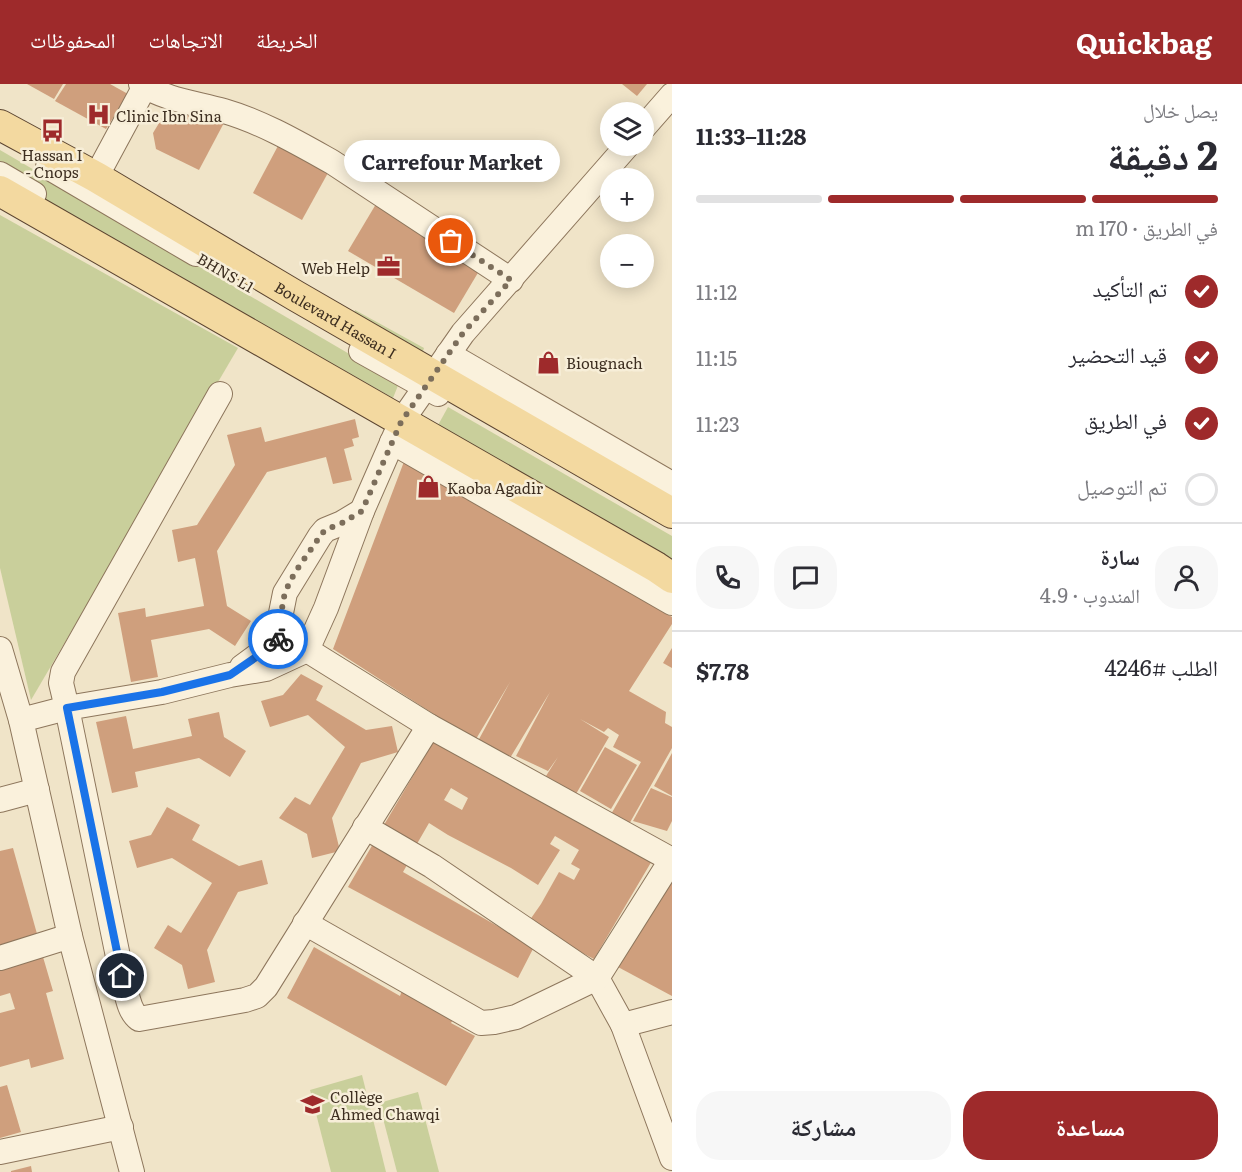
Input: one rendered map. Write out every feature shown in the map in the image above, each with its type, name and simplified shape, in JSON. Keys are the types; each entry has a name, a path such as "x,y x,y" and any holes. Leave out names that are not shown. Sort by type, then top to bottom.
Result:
{"main road":[{"name":"Boulevard Hassan I","path":"0,125 96,177 435,372 672,513"},
{"path":"0,191 401,424 636,555 672,578"}],"street":[{"path":"96,177 143,85 174,99 224,111 306,148 332,162 511,280"},
{"path":"654,116 672,95"},
{"name":"BHNS L1","path":"0,140 435,372 548,455 672,527"},
{"path":"21,720 67,708 162,692 230,675 266,669 307,650 326,608 362,511 401,424 463,333 618,156"},
{"name":"BHNS L1","path":"0,174 401,424 672,561"},
{"path":"435,372 672,484"},
{"path":"220,394 63,672 61,682 122,976 130,1010 134,1015 139,1019 151,1018 257,996 266,987 429,726"},
{"path":"401,424 672,603"},
{"path":"230,675 276,642 281,633 281,614 285,593 320,536 325,530 362,511"},
{"path":"0,648 21,720 70,936 132,1172"},
{"path":"305,923 481,1023 516,1017 597,978 672,860 429,726 307,650"},
{"path":"0,800 37,790"},
{"path":"365,827 432,866 597,978 623,1024 672,1158"},
{"path":"0,958 70,936"},
{"path":"623,1024 672,1012"},
{"path":"0,1152 121,1127"}],"green space":[{"path":"0,150 399,383 393,398 0,176"},
{"path":"0,215 238,348 31,700 0,568"},
{"path":"355,310 424,348 421,358 353,323"},
{"path":"448,407 672,536 672,561 437,427"},
{"path":"362,1075 386,1172 331,1172 310,1090"},
{"path":"418,1092 439,1172 397,1172 379,1103"}],"building":[{"path":"27,84 63,84 54,99"},
{"name":"Clinic Ibn Sina","path":"66,84 110,84 128,94 106,129 55,101"},
{"path":"622,84 647,84 637,96"},
{"path":"170,105 226,119 199,170 156,149 153,133"},
{"path":"279,144 329,171 302,220 253,193"},
{"path":"376,204 482,266 454,313 348,251"},
{"path":"355,419 359,437 352,439 354,446 344,449 352,480 333,484 326,457 267,472 217,551 227,606 251,621 235,646 209,629 151,640 158,677 131,682 118,613 145,608 146,617 204,606 195,558 178,562 172,530 197,525 235,465 227,435 261,427 265,442"},
{"path":"405,459 456,487 455,492 672,617 672,624 629,691 666,712 665,723 672,727 672,748 628,826 610,816 641,762 613,747 619,735 608,728 604,732 580,719 609,737 576,794 546,776 558,757 548,771 516,756 550,692 510,758 478,741 510,682 476,739 333,649"},
{"path":"672,648 672,668 663,663"},
{"path":"301,674 323,686 316,700 366,730 392,726 398,752 361,763 332,818 340,851 312,858 307,834 279,818 295,797 310,805 345,747 308,715 270,727 261,701 283,695"},
{"path":"219,712 224,737 246,751 230,777 199,758 135,772 138,787 112,793 96,722 126,716 133,749 192,736 188,719"},
{"path":"436,737 653,859 594,959 527,924 559,872 574,880 580,869 571,864 579,850 555,836 550,844 560,850 538,885 429,823 414,849 381,830","holes":["451,788 468,798 462,810 444,800"]},
{"path":"605,747 637,765 611,809 580,791"},
{"path":"672,753 672,796 654,786"},
{"path":"651,788 672,797 672,821 667,831 633,821"},
{"path":"167,807 200,825 192,840 239,866 262,860 268,884 238,892 207,950 215,982 188,989 182,965 154,948 168,925 181,933 212,883 172,858 137,868 129,841 151,835"},
{"path":"377,837 412,856 403,872 534,947 518,978 348,887"},
{"path":"13,848 39,941 0,952 0,851"},
{"path":"672,870 672,996 618,967"},
{"path":"314,947 400,996 403,988 455,1016 451,1023 475,1036 446,1086 287,998"},
{"path":"43,957 53,991 46,993 64,1059 31,1068 29,1059 0,1067 0,1013 15,1009 10,993 0,996 0,969"},
{"path":"7,1085 21,1132 0,1138 0,1087"},
{"path":"31,1166 32,1172 11,1172 11,1171"}],"way so far":[{"path":"278,639 281,633 281,614 285,593 320,536 325,530 362,511 401,422 463,333 511,280 451,241"}],"place":[{"name":"Clinic Ibn Sina","path":"98,115"},
{"name":"Hassan I - Cnops","path":"52,130"},
{"name":"Carrefour Market","path":"451,241"},
{"name":"Web Help","path":"388,267"},
{"name":"Biougnach","path":"548,362"},
{"name":"Kaoba Agadir","path":"429,487"},
{"name":"Collège Ahmed Chawqi","path":"312,1105"}],"route":[{"path":"122,976 67,708 162,692 230,675 272,646 278,639"}]}
